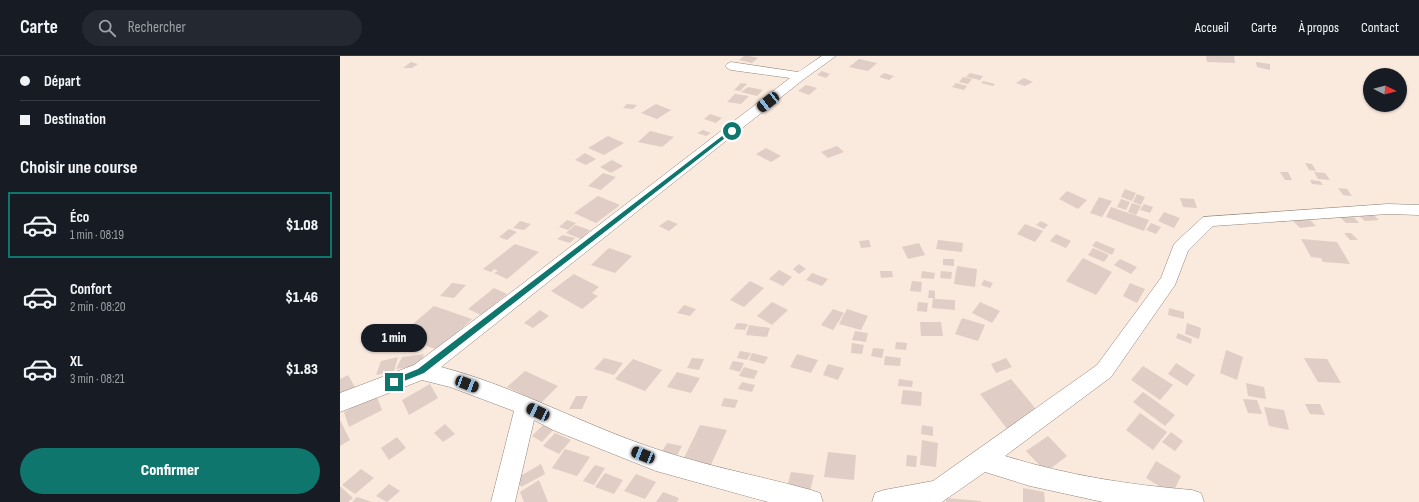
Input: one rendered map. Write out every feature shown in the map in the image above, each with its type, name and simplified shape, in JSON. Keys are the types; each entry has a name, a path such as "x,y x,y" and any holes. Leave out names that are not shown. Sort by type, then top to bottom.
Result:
{"street":[{"path":"340,404 421,371 524,293 800,76 830,56"},
{"path":"731,66 800,76"},
{"path":"884,502 938,492 1104,371 1169,280 1180,248 1209,221 1388,209 1419,210"},
{"path":"421,371 452,379 526,406 561,423 656,460 811,502"},
{"path":"502,502 526,406"},
{"path":"982,460 1030,475 1135,497 1192,502"}],"building":[{"path":"744,56 758,58 752,63 739,60"},
{"path":"1206,56 1234,56 1235,63 1207,62"},
{"path":"859,59 877,63 868,71 849,67"},
{"path":"411,62 418,64 412,68 403,68"},
{"path":"1256,62 1270,64 1270,70 1257,67"},
{"path":"822,71 830,74 826,78 817,75"},
{"path":"884,73 894,76 889,80 879,77"},
{"path":"970,73 983,76 980,80 966,77"},
{"path":"963,77 972,79 968,84 959,82"},
{"path":"1024,78 1033,82 1025,86 1016,83"},
{"path":"983,81 995,84 993,86 981,83"},
{"path":"741,83 747,84 740,91 734,90"},
{"path":"956,83 967,86 964,90 952,87"},
{"path":"806,85 817,88 809,95 798,91"},
{"path":"748,87 763,90 757,96 741,92"},
{"path":"735,94 749,96 741,104 727,102"},
{"path":"627,104 637,105 633,109 623,108"},
{"path":"656,104 671,110 657,119 641,113"},
{"path":"710,114 722,118 716,123 704,119"},
{"path":"703,130 711,133 706,136 697,133"},
{"path":"650,131 674,137 662,147 638,142"},
{"path":"608,136 624,143 604,155 588,148"},
{"path":"837,146 844,152 828,158 821,152"},
{"path":"766,148 781,156 771,162 756,154"},
{"path":"585,153 596,159 586,165 575,160"},
{"path":"612,160 623,166 611,173 600,167"},
{"path":"1305,163 1312,164 1316,171 1309,170"},
{"path":"1280,172 1288,172 1292,180 1285,180"},
{"path":"1314,172 1325,173 1330,180 1318,179"},
{"path":"603,173 616,177 601,190 588,186"},
{"path":"1310,180 1320,181 1323,185 1312,184"},
{"path":"1338,188 1347,189 1352,196 1343,195"},
{"path":"1125,189 1136,193 1132,201 1121,197"},
{"path":"1067,191 1087,200 1078,209 1059,199"},
{"path":"1137,194 1145,197 1141,205 1133,202"},
{"path":"598,196 620,205 596,223 574,213"},
{"path":"1099,197 1112,201 1102,217 1090,213"},
{"path":"1180,198 1194,199 1197,208 1183,207"},
{"path":"1121,199 1130,202 1126,210 1117,207"},
{"path":"1132,203 1141,206 1136,215 1128,212"},
{"path":"1144,204 1153,207 1150,213 1140,210"},
{"path":"1111,207 1149,220 1144,231 1106,217"},
{"path":"1164,212 1180,218 1174,228 1158,221"},
{"path":"1370,212 1379,220 1365,221 1356,213"},
{"path":"1353,216 1359,223 1346,223 1340,217"},
{"path":"1307,217 1316,226 1300,228 1291,219"},
{"path":"567,220 576,223 568,230 559,227"},
{"path":"668,220 678,224 669,231 659,226"},
{"path":"520,221 531,224 524,230 513,228"},
{"path":"1041,221 1048,225 1044,229 1036,225"},
{"path":"1151,223 1161,227 1156,234 1146,230"},
{"path":"1025,224 1043,231 1035,242 1017,234"},
{"path":"575,225 590,230 581,239 566,233"},
{"path":"509,229 517,232 507,240 499,237"},
{"path":"1344,233 1351,233 1358,240 1350,240"},
{"path":"1056,234 1071,241 1066,248 1050,241"},
{"path":"563,235 575,238 570,243 557,239"},
{"path":"1301,239 1337,242 1350,264 1323,262 1321,258 1311,257"},
{"path":"869,240 871,247 861,248 859,241"},
{"path":"938,240 963,243 962,252 936,249"},
{"path":"1096,241 1115,249 1112,255 1092,246"},
{"path":"919,243 925,255 908,259 902,247"},
{"path":"515,244 539,252 507,279 494,273 498,271 494,269 491,272 483,269"},
{"path":"609,248 632,256 615,273 591,265"},
{"path":"1093,248 1109,255 1104,262 1088,255"},
{"path":"1083,258 1112,272 1096,295 1066,281"},
{"path":"943,259 954,259 954,266 943,265"},
{"path":"1120,259 1137,267 1131,274 1114,265"},
{"path":"799,264 806,269 799,274 793,269"},
{"path":"957,266 977,269 975,287 954,284"},
{"path":"779,270 792,277 783,286 769,279"},
{"path":"880,271 892,271 893,277 881,278"},
{"path":"922,271 935,273 934,279 921,278"},
{"path":"941,271 952,272 951,279 940,278"},
{"path":"812,273 828,279 822,286 806,280"},
{"path":"574,274 599,287 592,293 598,296 582,309 551,291"},
{"path":"984,280 993,283 990,288 981,285"},
{"path":"750,281 764,288 744,307 730,300"},
{"path":"912,281 922,282 921,292 910,291"},
{"path":"452,283 466,285 454,298 440,296"},
{"path":"1130,283 1145,289 1137,303 1123,296"},
{"path":"494,288 507,294 481,315 468,309"},
{"path":"929,290 935,291 935,299 955,300 955,310 932,308 933,298 928,298"},
{"path":"772,302 788,310 772,325 757,316"},
{"path":"918,302 928,303 927,312 917,311"},
{"path":"980,302 1000,311 992,323 972,313"},
{"path":"684,305 696,309 690,316 677,313"},
{"path":"434,306 472,319 438,350 399,336"},
{"path":"1169,308 1184,312 1184,319 1168,315"},
{"path":"833,309 844,313 833,330 821,325"},
{"path":"847,309 868,316 861,330 839,324"},
{"path":"540,310 549,316 533,328 524,323"},
{"path":"962,318 985,325 978,341 955,334"},
{"path":"920,322 941,322 943,336 921,336"},
{"path":"737,323 748,324 745,330 734,329"},
{"path":"1187,323 1201,328 1199,339 1185,334"},
{"path":"749,325 770,328 767,337 746,335"},
{"path":"855,331 868,333 866,342 852,340"},
{"path":"1178,333 1192,339 1191,344 1176,338"},
{"path":"896,342 907,343 906,350 895,349"},
{"path":"852,343 864,345 862,354 851,353"},
{"path":"873,348 884,349 882,358 871,356"},
{"path":"1226,350 1243,357 1237,380 1220,373"},
{"path":"740,351 751,353 747,360 737,358"},
{"path":"752,353 768,357 764,364 749,360"},
{"path":"424,354 419,366 396,369 402,357"},
{"path":"797,354 818,360 811,373 790,367"},
{"path":"885,356 901,358 900,366 884,365"},
{"path":"398,357 394,371 376,375 381,361"},
{"path":"604,358 623,363 614,375 594,369"},
{"path":"692,358 704,359 699,370 687,368"},
{"path":"1006,358 1012,367 996,373 991,364"},
{"path":"1304,358 1327,359 1341,383 1318,382"},
{"path":"633,359 662,370 645,391 615,379"},
{"path":"733,361 744,363 740,372 729,369"},
{"path":"1176,363 1195,375 1187,386 1168,374"},
{"path":"828,364 844,368 838,380 823,375"},
{"path":"1143,366 1173,385 1160,400 1131,380"},
{"path":"744,367 758,371 754,379 739,376"},
{"path":"525,371 558,386 541,403 507,387"},
{"path":"677,372 700,378 691,393 667,387"},
{"path":"348,375 355,387 340,395 340,379"},
{"path":"899,379 913,381 912,387 898,386"},
{"path":"1011,379 1040,414 1008,430 980,394"},
{"path":"742,382 755,385 752,392 738,389"},
{"path":"1246,383 1264,387 1266,399 1248,396"},
{"path":"430,384 438,398 409,415 402,400"},
{"path":"903,390 922,392 921,406 901,404"},
{"path":"1143,392 1175,415 1165,426 1133,402"},
{"path":"376,395 382,410 349,427 344,412"},
{"path":"576,396 588,396 582,409 569,409"},
{"path":"724,398 738,400 735,408 721,406"},
{"path":"1243,399 1257,400 1262,414 1248,413"},
{"path":"1305,404 1320,404 1325,415 1310,414"},
{"path":"1264,407 1284,410 1289,430 1269,426"},
{"path":"1140,413 1167,432 1153,450 1126,430"},
{"path":"340,420 350,440 340,446"},
{"path":"445,424 455,434 443,442 434,433"},
{"path":"544,424 554,429 542,442 532,436"},
{"path":"700,425 727,430 709,469 689,464 691,459 684,458"},
{"path":"922,425 933,427 933,436 921,434"},
{"path":"1171,432 1183,441 1175,451 1162,442"},
{"path":"555,433 571,440 559,454 543,446"},
{"path":"1048,436 1067,456 1046,472 1026,451"},
{"path":"397,437 406,448 389,460 381,448"},
{"path":"922,440 938,443 936,467 920,465"},
{"path":"667,443 682,446 675,459 660,455"},
{"path":"565,449 590,457 577,476 552,468"},
{"path":"828,452 856,455 854,480 824,477"},
{"path":"907,455 917,456 916,467 906,466"},
{"path":"1156,461 1181,476 1172,494 1146,478"},
{"path":"541,464 545,474 521,487 517,478"},
{"path":"595,465 605,468 594,485 583,481"},
{"path":"361,469 374,478 355,494 342,485"},
{"path":"791,472 814,475 810,491 787,488"},
{"path":"605,473 623,480 614,494 595,487"},
{"path":"636,474 656,482 645,499 624,491"},
{"path":"539,480 548,502 524,502 520,492"},
{"path":"389,484 400,491 387,502 376,496"},
{"path":"340,487 353,498 348,502 340,502"},
{"path":"1023,488 1044,492 1045,502 1023,502"},
{"path":"663,492 679,498 677,502 656,502"},
{"path":"357,497 372,502 352,502"},
{"path":"946,498 981,501 981,502 946,502"}],"route":[{"path":"394,382 421,371 732,131"}]}
